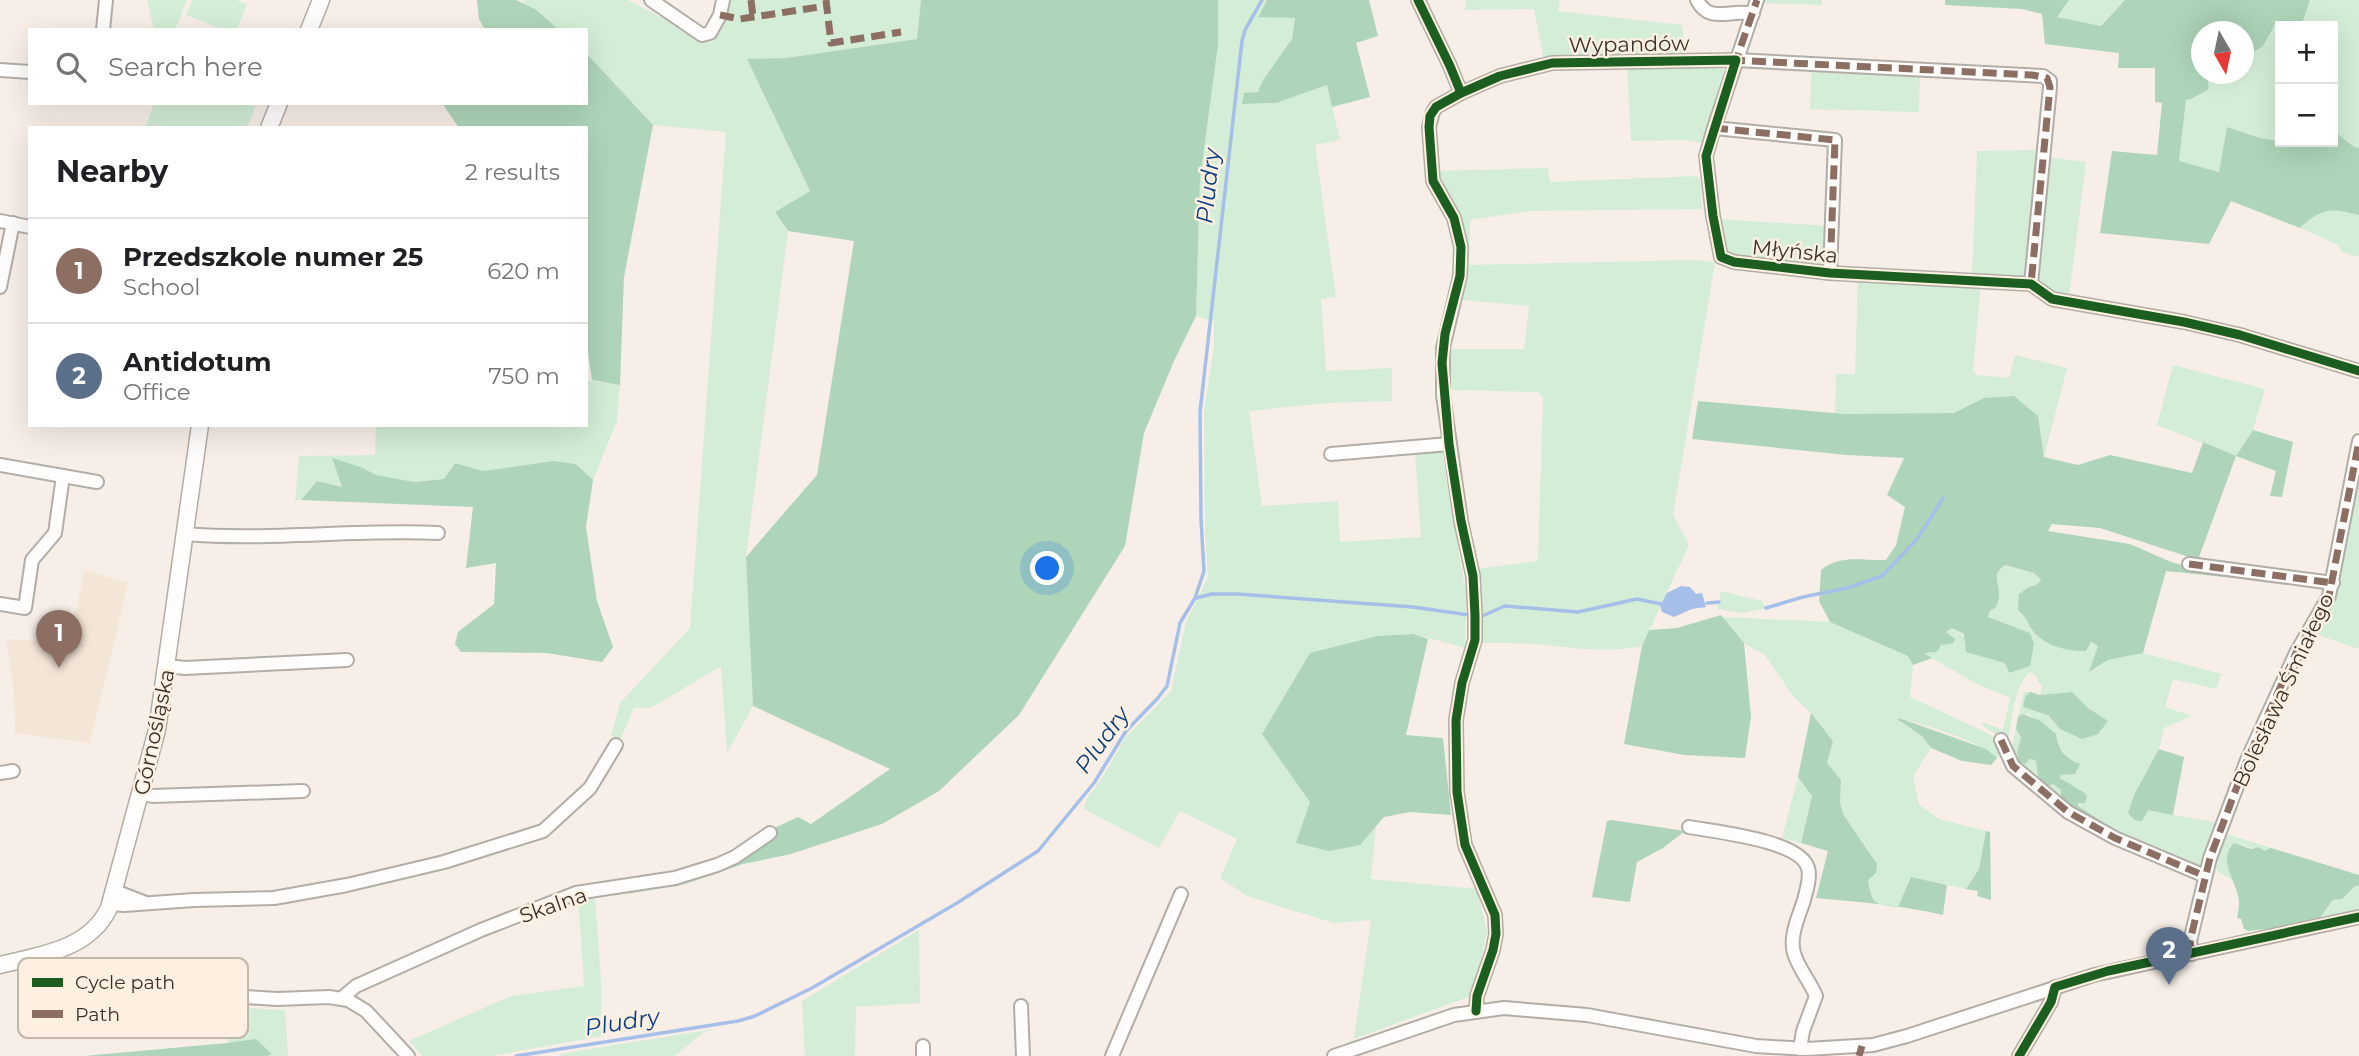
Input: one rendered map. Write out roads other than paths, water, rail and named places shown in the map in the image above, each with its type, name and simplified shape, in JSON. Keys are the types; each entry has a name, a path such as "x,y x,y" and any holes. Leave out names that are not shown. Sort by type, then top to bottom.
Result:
{"street":[{"path":"103,28 106,0"},
{"path":"310,28 321,0"},
{"path":"651,0 702,35 710,33 720,15 723,0"},
{"path":"1418,0 1461,93"},
{"path":"1696,0 1704,12 1711,15 1743,11 1753,14"},
{"name":"Młyńska","path":"1757,0 1706,156 1721,257 1734,262 1830,273 2029,284"},
{"name":"Wypandów","path":"1476,1011 1477,996 1496,934 1495,915 1465,845 1457,792 1456,720 1462,683 1475,640 1475,615 1473,576 1461,521 1443,395 1442,363 1460,276 1461,247 1454,218 1433,181 1429,121 1436,107 1500,76 1552,63 1736,60 2048,78 2050,87 2029,284"},
{"path":"0,70 28,72"},
{"path":"271,126 278,105"},
{"name":"Młyńska","path":"1714,128 1836,139 1830,273"},
{"path":"0,286 6,222 28,227"},
{"path":"2029,284 2052,299 2240,335 2359,371"},
{"name":"Górnośląska","path":"26,958 69,946 88,936 103,920 113,897 157,730 200,427"},
{"name":"Bolesława Śmiałego","path":"2192,954 2190,942 2206,876 2246,760 2297,653 2328,599 2359,441"},
{"path":"1331,454 1449,444"},
{"path":"0,465 97,482"},
{"path":"0,604 25,608 32,560 55,533 63,476"},
{"path":"185,534 241,536 398,531 438,533"},
{"name":"Bolesława Śmiałego","path":"2189,564 2333,583"},
{"path":"168,666 185,668 346,660"},
{"path":"2001,740 2012,766 2068,812 2115,838 2206,876"},
{"path":"113,897 124,905 274,898 444,862 543,831 590,789 616,745"},
{"path":"142,794 153,796 303,791"},
{"path":"1689,827 1772,844 1794,853 1806,864 1809,874 1807,889 1793,945 1797,962 1816,996 1803,1031 1800,1049"},
{"name":"Skalna","path":"342,998 356,986 493,926 576,894 699,872 735,857 770,833"},
{"path":"1112,1056 1181,894"},
{"path":"1334,1056 1447,1018 1476,1011 1510,1009 1566,1012 1746,1044 1800,1049 1884,1049 2108,971 2359,917"},
{"name":"Górnośląska","path":"0,965 18,960"},
{"path":"2019,1056 2051,1002 2055,988"},
{"path":"248,997 342,998 354,1002 366,1010 408,1056"},
{"path":"1021,1006 1023,1056"}],"water":[{"path":"1681,586 1690,587 1696,594 1702,593 1706,607 1692,609 1674,617 1662,612 1660,606 1667,593"}],"waterway":[{"name":"Pludry","path":"516,1056 738,1021 755,1016 812,988 957,903 1038,851 1094,783 1126,731 1167,686 1180,623 1195,598 1204,571 1200,412 1242,41 1245,30 1262,0"},
{"path":"1766,608 1847,588 1882,576 1918,538 1943,498"},
{"path":"1196,598 1212,594 1237,594 1413,607 1469,615"},
{"path":"1480,617 1505,606 1578,612 1637,599 1661,604"},
{"path":"1707,603 1719,602"}],"place":[{"name":"Przedszkole numer 25","path":"59,668"},
{"name":"Antidotum","path":"2169,985"}]}
